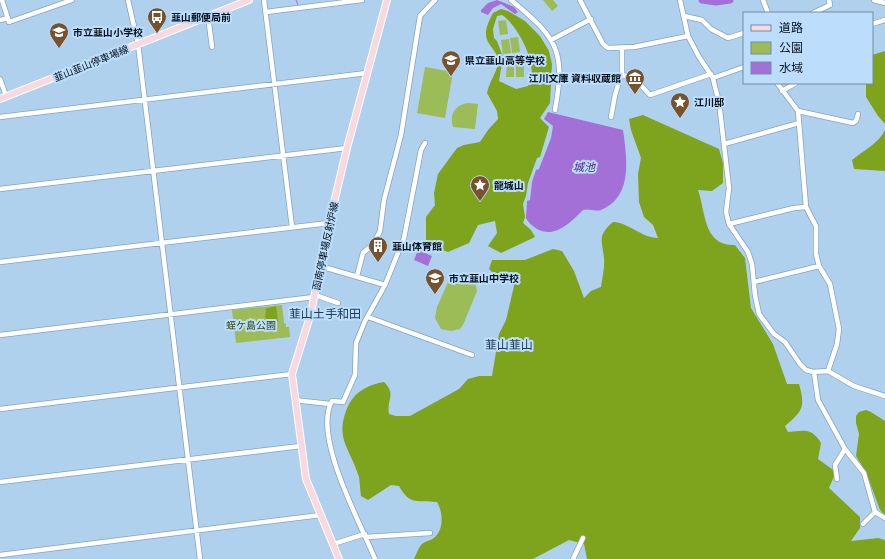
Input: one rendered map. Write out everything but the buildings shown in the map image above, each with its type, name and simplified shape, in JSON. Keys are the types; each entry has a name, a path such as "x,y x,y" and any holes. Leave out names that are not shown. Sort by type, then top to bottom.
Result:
{"main road":[{"name":"韮山韮山停車場線","path":"3,98 249,0"},
{"name":"函南停車場反射炉線","path":"339,559 306,479 294,400 292,374 314,296 329,223 347,148 387,0"}],"street":[{"path":"2,0 9,22 72,0"},
{"path":"128,0 138,44 200,559"},
{"path":"264,0 292,227"},
{"path":"266,12 362,0"},
{"path":"357,276 363,253 374,243 380,231 384,200 401,135 420,16 435,0"},
{"path":"511,0 531,17 551,40 557,54 559,66 559,90 555,110"},
{"path":"580,0 608,48 641,46 688,36"},
{"path":"680,0 688,36 699,58 712,76 719,102 729,188 726,212 729,224 748,252 752,264 755,295 762,318 774,334 785,342 806,370 814,372 828,371 854,386 885,396"},
{"path":"763,0 768,12"},
{"path":"815,12 830,5 829,0"},
{"path":"874,0 885,3"},
{"path":"208,16 212,47"},
{"path":"684,16 702,20 710,29 728,38 743,33"},
{"path":"0,20 8,18"},
{"path":"551,40 591,19"},
{"path":"873,24 885,20"},
{"path":"611,117 615,95 621,75 622,48"},
{"path":"621,75 633,77 650,95 743,67"},
{"path":"0,117 367,73"},
{"path":"0,79 3,98"},
{"path":"778,84 798,111 806,207 816,226 816,254 819,266 830,284 839,329 837,344 828,371"},
{"path":"782,91 794,84"},
{"path":"798,111 853,123 856,121 858,114"},
{"path":"724,144 799,123"},
{"path":"294,400 330,404 334,401 343,402 352,383 356,365 354,349 356,343 385,285 404,238 422,150 425,143"},
{"path":"0,189 347,148"},
{"path":"729,224 794,208 806,207"},
{"path":"0,262 329,223"},
{"path":"320,266 385,285"},
{"path":"754,282 819,266"},
{"path":"0,335 314,296 338,303"},
{"path":"368,317 472,355"},
{"path":"814,372 818,400 845,449 864,473 874,512 885,518"},
{"path":"0,409 292,374"},
{"path":"330,404 329,426 334,463 375,559"},
{"path":"0,482 301,446"},
{"path":"838,479 835,465 845,449"},
{"path":"863,524 874,512"},
{"path":"0,555 321,515"},
{"path":"333,544 366,536 430,533"},
{"path":"573,559 583,538"}],"green space":[{"path":"543,0 553,0 558,6 552,11"},
{"path":"501,9 508,11 525,21 540,36 549,51 552,64 550,103 540,118 549,127 540,157 537,158 528,183 523,204 525,217 523,223 531,230 535,237 501,253 488,246 497,233 495,221 478,225 469,243 448,252 434,247 426,240 426,217 435,205 434,193 438,174 457,148 480,142 498,119 497,111 487,93 498,64 497,55 486,37 488,23 493,13","holes":["502,15 508,20 521,37 530,59 532,69 528,86 516,89 499,81 503,57 497,41 494,38 493,29 497,16"]},
{"path":"506,20 508,34 500,35 498,21"},
{"path":"518,37 520,52 512,53 510,38"},
{"path":"509,39 511,53 503,54 501,40"},
{"path":"885,51 885,124 866,97 866,84 873,84 873,55"},
{"path":"507,62 514,62 514,77 506,77"},
{"path":"516,62 524,62 524,77 516,77"},
{"path":"425,67 453,72 445,118 417,113"},
{"path":"463,104 478,104 475,129 453,127 452,118 454,111"},
{"path":"643,115 719,149 723,163 723,183 712,191 698,190 705,218 711,234 717,240 725,244 735,245 745,258 751,308 773,344 787,384 799,384 802,399 801,408 785,426 788,432 810,432 814,434 821,443 818,459 836,472 829,488 860,517 860,528 851,541 878,538 885,540 885,559 587,559 584,544 569,540 533,559 414,559 421,545 433,538 440,530 442,520 437,502 415,501 407,497 399,486 391,485 368,500 361,496 359,477 343,434 344,416 355,395 369,386 384,382 388,386 391,394 388,409 389,414 396,416 410,416 459,389 468,379 479,376 492,376 499,334 506,320 514,286 509,275 496,276 489,269 492,260 525,260 553,249 562,251 574,271 584,298 591,291 601,287 604,269 602,238 605,231 613,222 625,225 647,236 658,238 653,225 644,217 639,202 638,174 641,158 631,130 629,119"},
{"path":"885,130 885,171 854,169 852,160 875,143"},
{"path":"461,274 468,276 472,280 477,291 460,329 451,331 441,329 435,318 437,307 449,280 456,275"},
{"name":"蛭ケ島公園","path":"282,305 284,323 286,324 286,327 289,327 290,337 236,343 232,310"},
{"path":"276,306 278,322 270,323 265,317 265,309"},
{"path":"866,410 885,421 885,515 880,510 866,472 856,456 859,434 856,416 859,412"}],"water":[{"path":"497,0 514,7 518,12 515,14 501,4 493,8 488,15 481,12 481,10 488,3"},
{"name":"城池","path":"548,112 623,130 626,153 626,176 618,196 611,204 601,210 583,210 562,228 556,231 544,232 530,224 526,218 527,201 530,200 532,182 536,170 539,169 551,138 553,126 544,119"},
{"path":"418,250 432,256 428,266 414,260"}],"waterway":[{"path":"296,0 298,5"},
{"path":"702,0 716,2 730,0"}],"place":[{"name":"韮山郵便局前","path":"157,34"},
{"name":"市立韮山小学校","path":"59,49"},
{"name":"県立韮山高等学校","path":"451,77"},
{"name":"江川文庫 資料収蔵館","path":"635,95"},
{"name":"江川邸","path":"680,119"},
{"name":"龍城山","path":"480,202"},
{"name":"韮山体育館","path":"378,263"},
{"name":"市立韮山中学校","path":"435,295"}],"district":[{"name":"韮山土手和田","path":"325,313"},
{"name":"韮山韮山","path":"509,344"}]}
